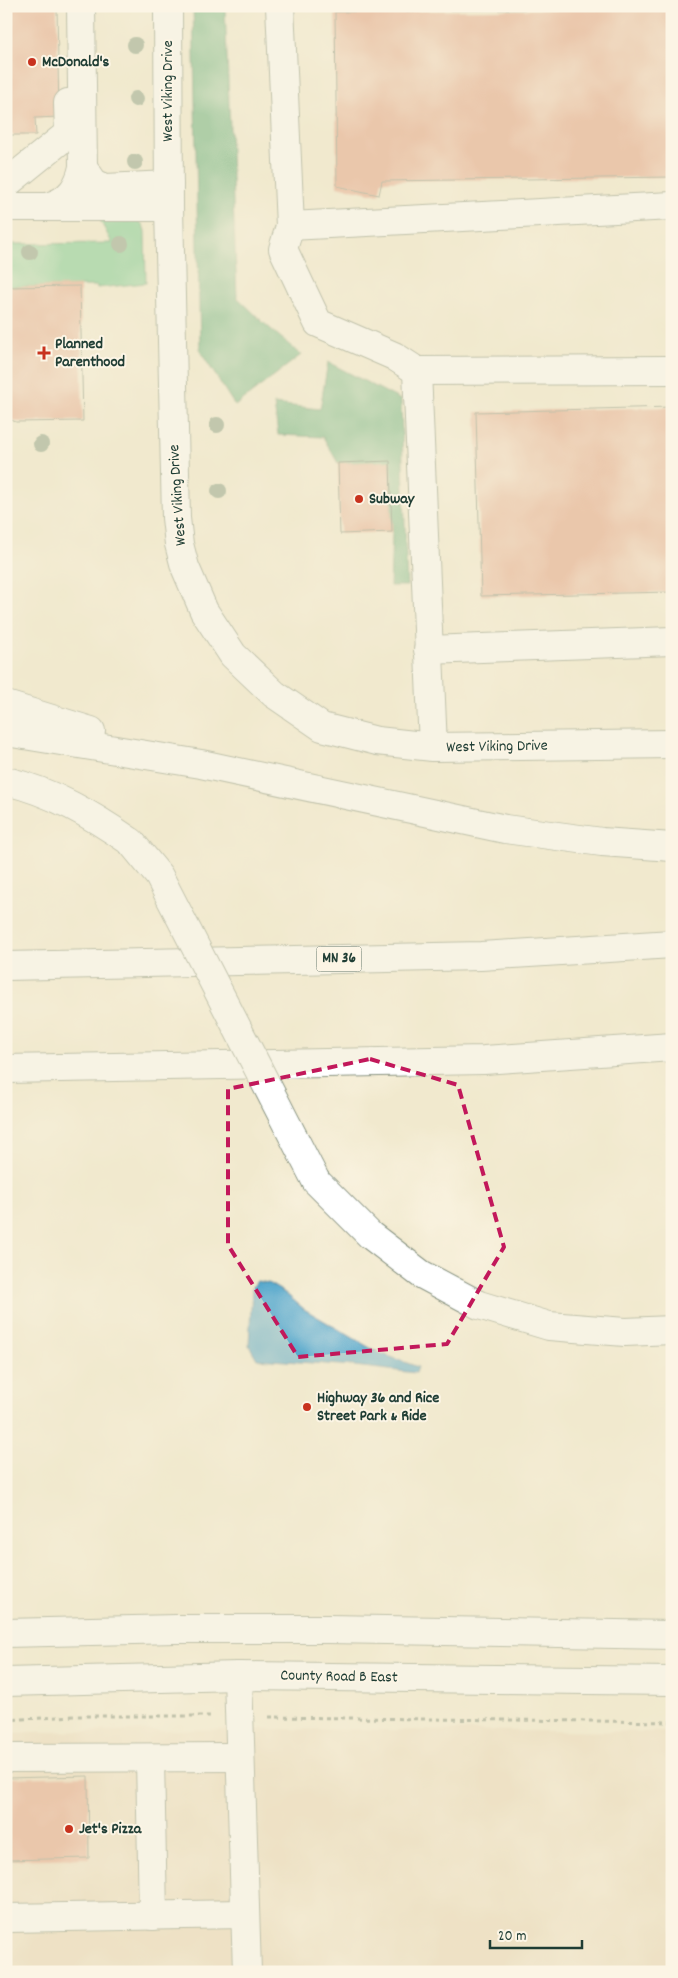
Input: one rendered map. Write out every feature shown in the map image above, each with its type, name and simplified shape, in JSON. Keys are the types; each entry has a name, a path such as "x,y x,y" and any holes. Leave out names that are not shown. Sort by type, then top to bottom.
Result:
{"main road":[{"path":"6,193 46,189 64,174 69,164 64,16 71,6"},
{"path":"50,206 57,204 74,191 80,180 83,167 81,6"},
{"name":"West Viking Drive","path":"168,6 169,196 176,518 179,544 185,566 204,611 233,655 274,694 322,727 377,741 433,747 672,744"},
{"path":"280,6 290,226 283,249 318,323 394,356 417,371 672,370"},
{"path":"6,184 69,133"},
{"path":"83,167 94,183 105,188 169,196"},
{"path":"6,207 50,206 169,196"},
{"path":"290,226 672,206"},
{"path":"417,371 433,747"},
{"path":"428,650 672,641"},
{"path":"6,705 201,764"},
{"path":"6,732 201,764 505,829 602,842 672,847"},
{"path":"6,781 58,798 98,818 131,842 159,876 316,1180 370,1236 421,1274 479,1305 549,1326 625,1332 672,1330"},
{"name":"MN 36","path":"6,966 481,956 672,944"},
{"path":"6,1069 484,1060 672,1047"},
{"path":"6,1633 176,1629 328,1629 672,1635"},
{"path":"238,1676 247,1972"},
{"name":"County Road B East","path":"6,1682 238,1676 672,1681"},
{"path":"6,1758 240,1757"},
{"path":"150,1758 153,1916"},
{"path":"6,1918 244,1914"}],"path":[{"path":"6,1720 75,1716 239,1716 672,1722"}],"highlighted area":[{"path":"370,1059 458,1085 504,1247 447,1344 298,1357 228,1245 228,1089"}],"shaded area":[{"path":"263,1729 672,1732 672,1972 6,1972 6,1734 31,1732"}],"green space":[{"path":"193,6 225,6 237,297 301,355 235,406 200,351"},
{"path":"102,218 136,218 143,225 145,231 146,283 97,288 97,286 6,287 6,244 112,243 101,222"},
{"path":"328,362 401,400 407,586 390,586 392,532 390,462 338,463 323,437 278,435 274,404 320,409"}],"water":[{"path":"257,1281 268,1283 285,1293 304,1309 377,1352 418,1367 416,1373 354,1366 257,1359 249,1345 252,1288"}],"building":[{"name":"McDonald's","path":"6,6 57,6 59,117 35,118 36,135 6,135"},
{"path":"567,6 590,6 590,8 672,7 672,177 382,181 379,195 337,186 335,12 567,9"},
{"name":"Planned Parenthood","path":"80,286 83,421 16,422 6,418 6,287"},
{"path":"672,407 672,592 481,596 476,412"},
{"path":"390,461 392,532 340,534 338,463"},
{"path":"88,1776 89,1858 6,1860 6,1778"}],"place":[{"name":"McDonald's","path":"32,62"},
{"name":"Planned Parenthood","path":"44,353"},
{"name":"Subway","path":"359,499"},
{"name":"Highway 36 and Rice Street Park & Ride","path":"307,1407"},
{"name":"Jet's Pizza","path":"69,1829"}]}
